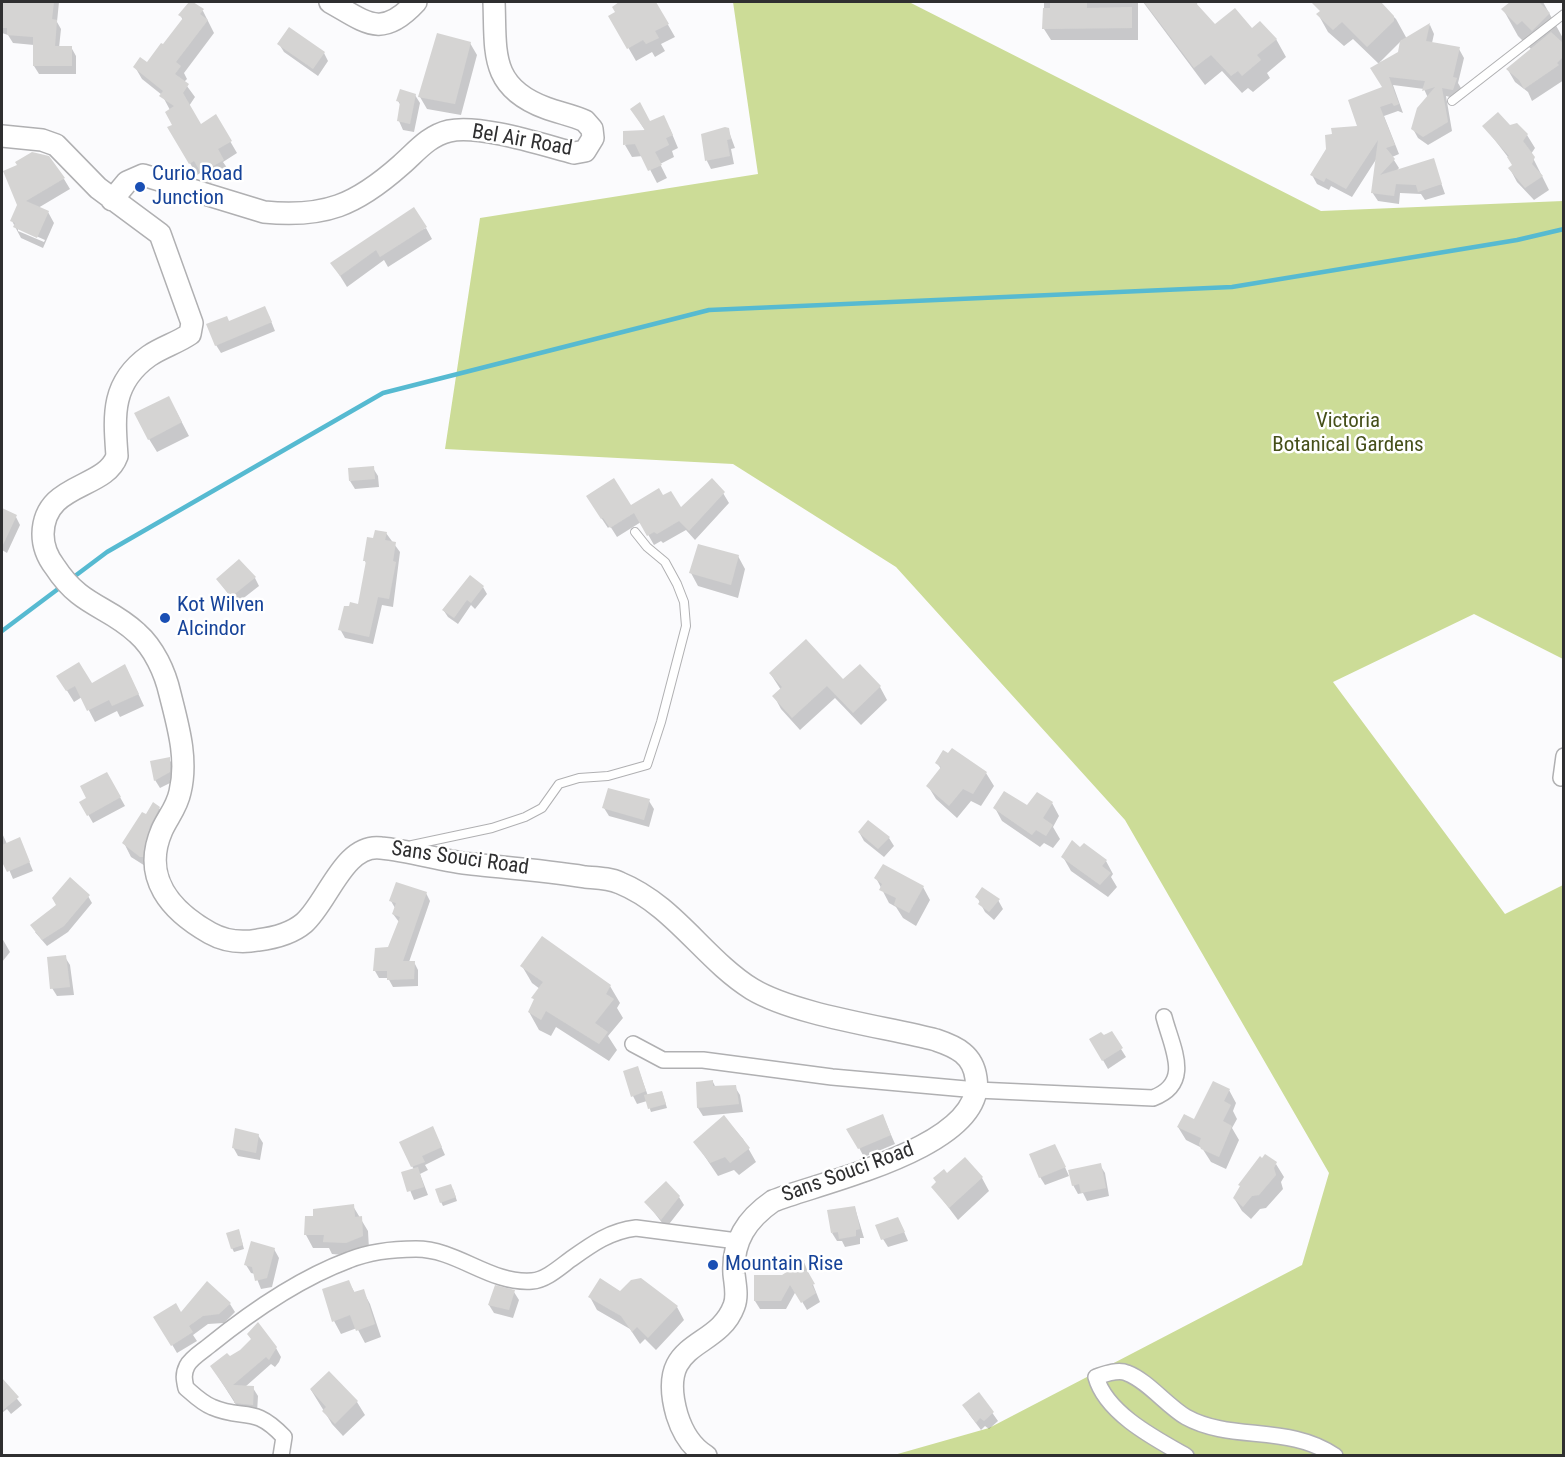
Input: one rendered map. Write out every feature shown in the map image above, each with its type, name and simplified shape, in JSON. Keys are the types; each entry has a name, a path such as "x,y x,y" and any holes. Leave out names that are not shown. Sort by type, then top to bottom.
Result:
{"main road":[{"path":"330,2 377,26 388,25 401,18 416,2"},
{"name":"Bel Air Road","path":"112,200 127,182 143,175 264,212 282,214 332,208 366,195 423,144 450,131 481,131 574,153 585,151 593,138 592,129 585,121 529,101 504,81 494,55 494,2"},
{"path":"2,136 42,140 56,145 112,200"},
{"name":"Sans Souci Road","path":"112,200 160,234 171,256 193,327 190,334 150,355 129,376 116,400 114,413 117,456 115,463 101,475 58,500 48,515 43,533 45,548 52,564 71,589 137,633 153,653 166,678 184,762 177,805 157,845 156,862 160,887 180,914 213,935 232,942 279,937 301,926 315,912 356,854 372,848 467,864 617,881 651,898 735,976 755,991 790,1004 936,1040 957,1048 973,1065 977,1090 972,1106 964,1117 933,1140 902,1156 773,1201 757,1212 737,1241 734,1255 735,1304 722,1323 687,1352 675,1371 673,1382 674,1405 679,1422 688,1440 706,1455"}],"street":[{"path":"1561,778 1563,756"},
{"path":"633,1044 663,1060 703,1059 832,1077 977,1090 1137,1098 1163,1094 1172,1087 1179,1071 1164,1017"},
{"path":"281,1455 284,1437 272,1424 256,1415 214,1408 186,1388 183,1376 188,1364 231,1328 301,1280 351,1258 418,1249 462,1260 474,1269 496,1277 535,1281 554,1272 600,1239 619,1230 636,1228 737,1241"},
{"path":"1186,1455 1120,1414 1100,1390 1096,1377 1109,1373 1127,1372 1187,1417 1226,1430 1274,1433 1324,1448 1335,1455"}],"lane":[{"path":"1452,101 1563,14"},
{"path":"393,850 492,828 525,817 542,808 559,784 579,778 608,776 646,765 661,722 686,626 684,602 665,562 647,547 635,532"}],"green space":[{"name":"Victoria Botanical Gardens","path":"733,2 909,2 1321,211 1563,201 1563,659 1474,614 1333,682 1505,914 1563,885 1563,1455 894,1455 989,1428 1302,1265 1329,1173 1125,820 896,567 733,464 445,449 480,218 758,174"}],"building":[{"path":"2,2 54,2 52,19 57,20 55,46 72,46 72,66 33,66 33,37 7,35 7,28 2,28"},
{"path":"189,2 204,9 200,14 208,20 176,62 181,66 175,74 189,84 183,93 201,124 216,114 232,141 218,149 224,160 201,173 194,161 189,164 167,127 172,125 165,112 174,106 159,96 163,91 133,67 140,57 147,62 161,43 163,44 183,18 178,15"},
{"path":"619,2 656,2 669,24 655,31 659,38 646,44 643,40 627,49 608,16 615,12 612,7"},
{"path":"1050,2 1087,2 1087,8 1132,7 1132,28 1042,29 1043,8 1050,8"},
{"path":"1144,2 1195,2 1215,24 1235,8 1252,28 1260,21 1277,39 1257,55 1261,60 1242,76 1238,71 1231,76 1211,55 1194,68"},
{"path":"1311,2 1381,2 1394,16 1394,21 1367,47 1342,22 1333,30 1316,14 1320,11"},
{"path":"1510,2 1539,2 1550,13 1532,31 1522,21 1517,25 1501,9"},
{"path":"1430,23 1426,41 1460,47 1453,77 1457,78 1453,90 1442,88 1448,122 1423,137 1411,129 1417,108 1435,87 1422,91 1425,81 1389,77 1399,104 1394,106 1392,103 1380,107 1395,145 1386,148 1395,159 1380,175 1434,158 1442,184 1418,192 1416,185 1396,184 1394,196 1371,193 1378,140 1346,189 1326,178 1324,182 1310,175 1326,149 1325,135 1332,134 1331,128 1357,126 1348,100 1382,87 1370,68 1398,52 1400,41"},
{"path":"289,27 325,52 313,69 277,44"},
{"path":"1551,32 1563,43 1563,57 1557,63 1559,65 1524,89 1519,80 1506,69"},
{"path":"437,33 471,42 455,104 418,97"},
{"path":"400,89 416,94 410,124 397,121 400,102 396,101"},
{"path":"640,102 650,121 664,115 673,135 666,138 669,145 655,152 662,165 648,171 635,144 623,145 623,131 645,130 630,109"},
{"path":"1498,112 1510,125 1517,123 1528,134 1523,141 1535,157 1532,164 1543,176 1525,188 1508,168 1512,165 1507,157 1509,156 1482,126"},
{"path":"725,127 729,128 731,139 727,140 730,156 705,161 701,134"},
{"path":"32,152 49,156 65,178 26,201 49,211 37,238 13,227 15,223 10,221 17,205 3,171 17,165 15,162"},
{"path":"414,207 427,227 380,257 376,250 340,276 330,263"},
{"path":"265,306 272,322 215,346 206,324 227,316 229,321"},
{"path":"169,396 182,422 148,440 134,413"},
{"path":"374,466 375,479 349,481 348,468"},
{"path":"614,478 631,505 659,488 663,495 671,491 681,507 712,478 725,492 689,531 679,521 657,534 654,532 647,536 634,513 610,528 586,496"},
{"path":"2,508 17,515 2,547"},
{"path":"375,530 387,532 385,540 396,542 393,561 396,562 389,599 378,597 369,637 338,630 344,606 349,606 350,602 358,604 366,561 363,561 367,537 373,538"},
{"path":"698,544 739,555 731,585 689,573"},
{"path":"239,559 256,577 231,597 216,579"},
{"path":"470,575 484,586 471,603 467,600 454,618 442,610"},
{"path":"806,639 843,679 860,664 881,686 853,713 827,686 792,718 772,696 782,687 769,673"},
{"path":"79,662 92,683 125,664 139,694 112,706 109,700 87,711 75,686 66,691 56,676"},
{"path":"952,748 987,772 973,794 963,789 949,806 926,786 941,767 935,763 943,750 948,753"},
{"path":"170,757 170,772 154,781 150,761"},
{"path":"107,772 121,797 87,816 79,802 86,798 80,786"},
{"path":"608,788 650,799 644,820 602,808"},
{"path":"1004,791 1027,805 1037,792 1053,802 1043,818 1053,825 1046,836 1036,830 1032,835 993,808"},
{"path":"153,802 160,807 150,826 143,857 140,857 122,843 142,812 146,814"},
{"path":"868,820 890,837 878,849 858,832"},
{"path":"20,837 30,862 7,872 2,862 2,845"},
{"path":"1072,840 1080,847 1084,843 1107,860 1102,866 1111,873 1100,885 1061,857"},
{"path":"883,864 924,886 909,913 894,905 896,898 879,890 882,884 874,878"},
{"path":"70,877 90,895 64,926 42,940 30,925 56,905 52,898"},
{"path":"396,882 427,892 403,961 415,961 414,979 387,980 387,971 373,971 375,948 388,947 400,917 392,914 396,903 389,901"},
{"path":"982,887 1000,899 989,912 978,904 980,901 975,897"},
{"path":"542,936 611,985 606,994 614,999 595,1023 608,1032 599,1044 546,1011 541,1020 528,1012 534,999 531,998 543,982 520,966"},
{"path":"66,955 70,987 50,989 47,957"},
{"path":"1112,1031 1123,1048 1102,1061 1089,1039 1101,1032 1104,1035"},
{"path":"638,1066 646,1091 631,1097 623,1071"},
{"path":"713,1080 713,1086 736,1085 739,1104 697,1108 696,1082"},
{"path":"1213,1081 1230,1089 1224,1101 1231,1105 1223,1121 1232,1126 1219,1157 1201,1149 1199,1144 1201,1138 1177,1127 1184,1114 1194,1119"},
{"path":"662,1091 666,1104 648,1109 644,1095"},
{"path":"883,1114 891,1135 858,1149 846,1129"},
{"path":"724,1115 750,1148 730,1163 725,1157 710,1163 693,1142"},
{"path":"433,1126 442,1147 422,1156 425,1162 411,1167 399,1142"},
{"path":"235,1128 259,1134 256,1153 232,1148"},
{"path":"1055,1144 1066,1167 1039,1178 1029,1154"},
{"path":"1265,1154 1277,1162 1274,1168 1276,1175 1259,1195 1252,1196 1243,1207 1233,1198 1240,1186 1238,1185 1260,1156 1262,1158"},
{"path":"965,1157 983,1177 949,1208 931,1187 936,1182 933,1178 944,1169 947,1173"},
{"path":"1101,1163 1106,1188 1081,1193 1079,1184 1072,1186 1068,1170"},
{"path":"418,1167 424,1187 407,1192 401,1172"},
{"path":"666,1181 680,1196 661,1220 644,1202"},
{"path":"451,1184 456,1197 440,1203 435,1189"},
{"path":"354,1204 355,1217 362,1216 363,1236 346,1243 323,1242 324,1235 304,1235 305,1216 313,1216 313,1209"},
{"path":"855,1206 860,1229 856,1230 856,1236 839,1239 838,1232 831,1233 827,1210"},
{"path":"898,1217 905,1232 881,1240 875,1225"},
{"path":"239,1229 243,1245 231,1249 226,1233"},
{"path":"251,1241 275,1248 267,1278 255,1281 252,1267 244,1265"},
{"path":"805,1260 800,1269 802,1272 807,1270 815,1284 812,1285 816,1293 801,1303 790,1285 781,1301 754,1301 754,1275 782,1275"},
{"path":"600,1278 620,1291 631,1280 641,1278 678,1306 648,1338 637,1327 632,1332 621,1316 588,1297"},
{"path":"349,1280 354,1292 364,1289 375,1324 356,1331 350,1315 332,1322 322,1289"},
{"path":"207,1281 231,1303 219,1314 203,1316 189,1326 193,1332 171,1346 153,1317 176,1303 181,1312"},
{"path":"495,1285 515,1290 509,1310 488,1305"},
{"path":"258,1322 277,1347 269,1360 266,1357 233,1385 254,1386 253,1405 234,1403 210,1366 227,1353 230,1356 240,1350 251,1339 247,1334"},
{"path":"329,1371 358,1401 335,1424 322,1411 326,1407 310,1389"},
{"path":"2,1378 19,1397 2,1411"},
{"path":"979,1392 994,1412 984,1421 980,1418 976,1423 962,1405"}],"waterway":[{"path":"71,579 107,552 383,393 709,310 1232,287 1517,240 1564,229"},
{"path":"2,631 62,586"}],"place":[{"name":"Curio Road Junction","path":"140,187"},
{"name":"Kot Wilven Alcindor","path":"165,618"},
{"name":"Mountain Rise","path":"713,1265"}]}
